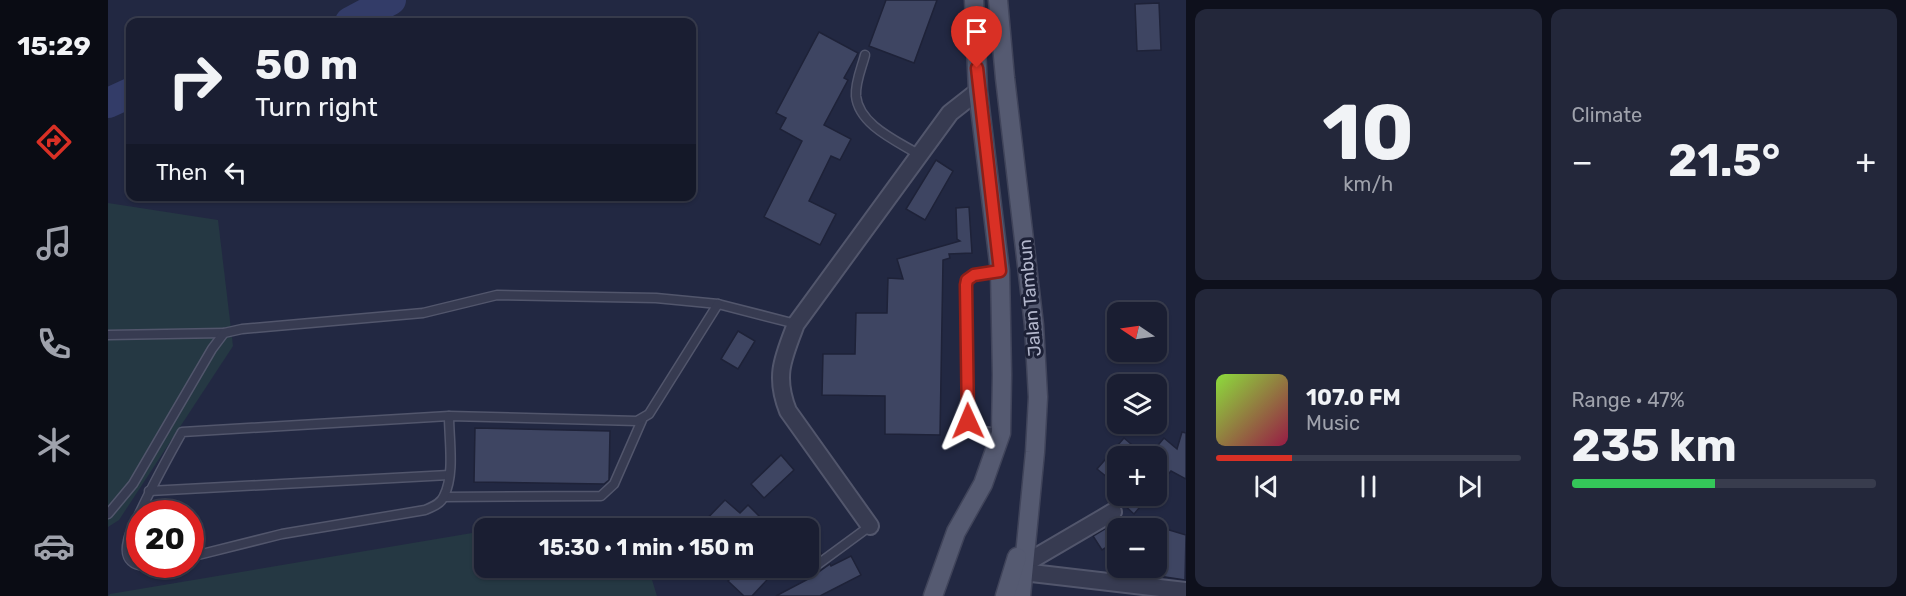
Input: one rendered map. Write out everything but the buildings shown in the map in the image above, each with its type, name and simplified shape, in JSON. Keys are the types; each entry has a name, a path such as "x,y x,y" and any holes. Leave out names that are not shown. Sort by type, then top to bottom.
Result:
{"main road":[{"name":"Jalan Tambun","path":"933,596 956,532 983,484 1001,433 1000,271 978,91 974,0"},
{"name":"Jalan Tambun","path":"998,0 1034,325 1038,397 1021,596"},
{"path":"1005,596 1028,518"},
{"path":"949,550 947,590 949,596"}],"street":[{"path":"870,526 788,411 779,376 784,355 796,324 918,154 950,113 978,91"},
{"path":"1024,567 1113,512"},
{"path":"1024,567 1186,591"}],"lane":[{"path":"865,55 858,78 856,96 863,114 878,129 918,154"},
{"path":"1000,271 974,275 967,280 966,285 968,421 972,430 1001,433"},
{"path":"108,335 224,333 242,328 423,313 497,295 656,298 718,304 796,324"},
{"path":"145,500 182,432 449,416 633,422 642,420 650,414 718,304"},
{"path":"108,514 133,484 201,365 224,333"},
{"path":"204,554 282,534 425,510 437,504 444,497 449,475 449,416"},
{"path":"444,497 601,496 614,484 642,420"},
{"path":"149,491 449,475"},
{"path":"819,563 870,526"}],"shaded area":[{"path":"108,203 218,220 233,346 132,500 126,500 126,509 119,520 108,527"},
{"path":"474,533 474,578 651,578 657,596 108,596"}],"waterway":[{"path":"357,18 391,0"},
{"path":"108,103 126,95"}],"route":[{"path":"968,421 967,280 970,276 1000,271 977,68"}]}
